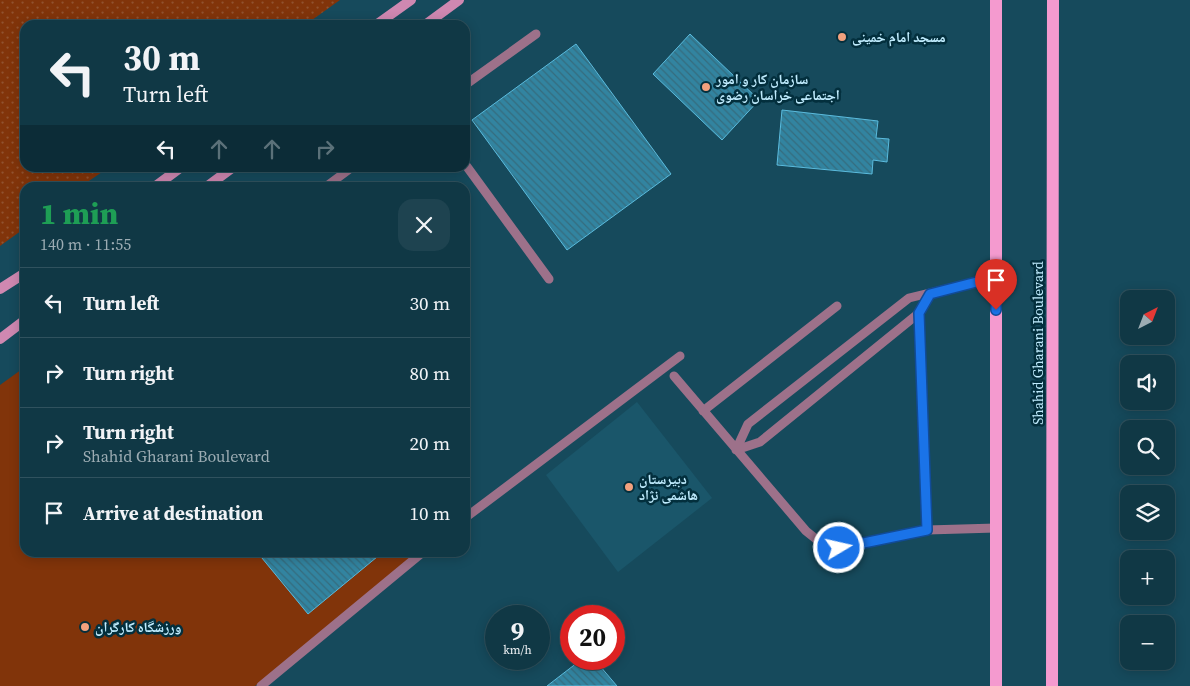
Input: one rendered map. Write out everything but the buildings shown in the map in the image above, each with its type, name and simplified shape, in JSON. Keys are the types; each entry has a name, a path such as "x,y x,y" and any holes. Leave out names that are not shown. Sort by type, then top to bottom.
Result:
{"main road":[{"path":"383,20 411,0"},
{"path":"432,20 459,0"},
{"path":"996,0 996,686"},
{"name":"Shahid Gharani Boulevard","path":"1052,686 1053,0"},
{"path":"161,182 175,172"},
{"path":"213,182 227,172"},
{"path":"0,290 20,276"},
{"path":"0,338 20,324"}],"lane":[{"path":"470,82 536,34"},
{"path":"470,171 549,279"},
{"path":"332,182 346,172"},
{"path":"736,450 748,424 909,298 996,277"},
{"path":"736,450 760,442 919,313 930,294"},
{"path":"703,411 837,306"},
{"path":"919,313 927,530"},
{"path":"470,514 680,356"},
{"path":"674,376 806,531 821,543 839,548 927,530 996,528"},
{"path":"261,686 417,557"}],"shaded area":[{"path":"0,0 340,0 312,20 20,20 20,172 102,172 87,182 20,182 20,232 0,246"},
{"path":"20,371 20,557 417,557 255,686 0,686 0,385"},
{"name":"دبیرستان هاشمی نژاد","path":"637,402 712,498 618,572 546,475"}],"place":[{"name":"مسجد امام خمینی","path":"842,37"},
{"name":"سازمان کار و امور اجتماعی خراسان رضوی","path":"706,87"},
{"name":"دبیرستان هاشمی نژاد","path":"629,487"},
{"name":"ورزشگاه کارگران","path":"85,627"}],"route":[{"path":"839,548 927,530 919,313 930,294 996,277 996,310"}]}
